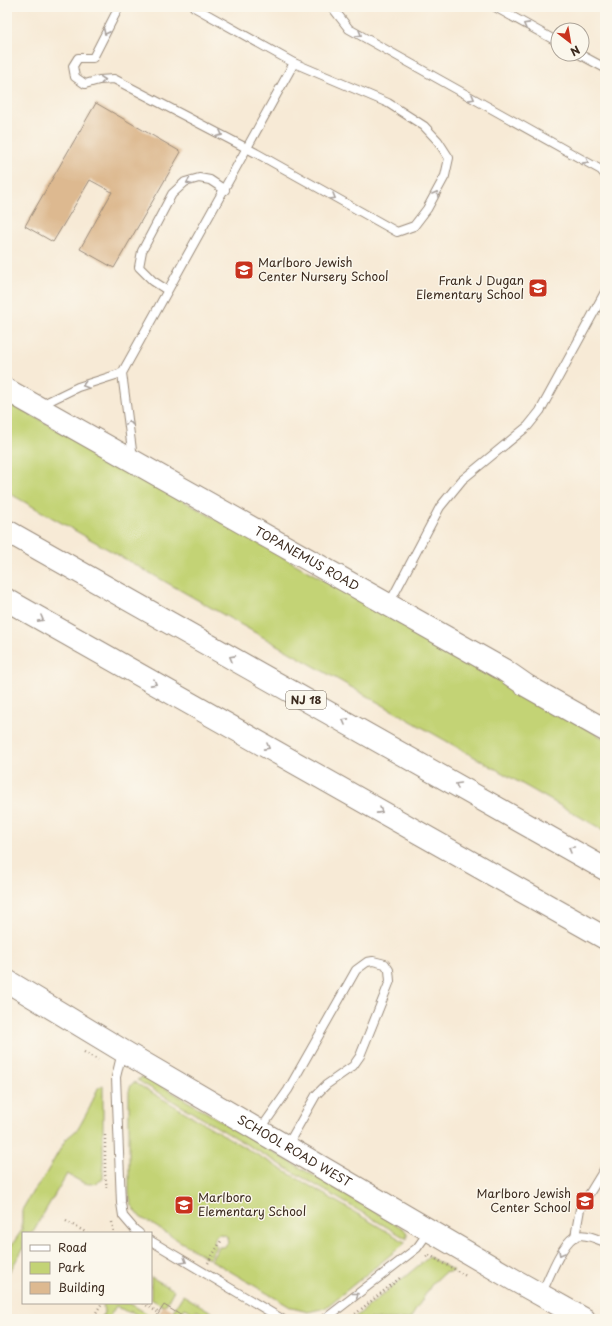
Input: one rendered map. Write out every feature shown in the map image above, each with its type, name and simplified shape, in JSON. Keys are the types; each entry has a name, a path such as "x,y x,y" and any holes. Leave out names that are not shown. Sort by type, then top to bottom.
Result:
{"main road":[{"name":"TOPANEMUS ROAD","path":"7,390 389,604 504,670 527,686 605,730"},
{"name":"NJ 18","path":"7,531 605,869"},
{"path":"7,600 605,938"},
{"name":"SCHOOL ROAD WEST","path":"7,981 122,1051 516,1281 584,1319"}],"lane":[{"path":"119,7 93,58 78,58 73,66 75,77 85,84 99,80 114,79 247,148 398,232 414,226 427,209 445,176 448,158 438,141 424,126 388,103 294,63 194,7"},
{"path":"332,7 349,29 604,172"},
{"path":"495,7 550,38"},
{"path":"590,60 605,68"},
{"path":"134,462 122,372 167,290 225,190 294,63"},
{"path":"167,290 153,281 139,267 142,251 172,194 185,182 199,178 210,180 225,190"},
{"path":"389,604 440,507 462,480 528,426 540,411 605,292"},
{"path":"37,407 78,387 122,372"},
{"path":"259,1130 288,1090 356,970 366,962 373,961 385,964 390,970 390,981 360,1056 353,1066 326,1085 316,1095 287,1146"},
{"path":"122,1051 116,1077 121,1203 123,1216 138,1232"},
{"path":"541,1295 563,1249 575,1237 580,1208 605,1168"},
{"path":"325,1319 417,1248 430,1230"},
{"path":"575,1237 587,1236 605,1242"},
{"path":"152,1241 282,1319"}],"path":[{"path":"66,1221 85,1232"},
{"path":"203,1272 221,1241"},
{"path":"423,1260 429,1255 466,1276"},
{"path":"349,1319 404,1274"},
{"path":"99,1319 93,1317 101,1304"},
{"path":"145,1304 159,1313"}],"green space":[{"path":"7,401 605,739 605,831 7,492"},
{"path":"145,1076 404,1229 407,1233 407,1239 137,1080"},
{"path":"134,1082 405,1243 325,1308 308,1312 292,1308 211,1260 219,1247 223,1247 228,1243 225,1235 219,1234 216,1236 214,1242 216,1246 209,1259 140,1217 131,1204 129,1193 129,1091"},
{"path":"103,1085 103,1179 93,1184 88,1184 67,1174 33,1232 22,1232 22,1251 7,1276 7,1252 22,1230 22,1210 33,1191 44,1177 66,1139 78,1129 98,1088"},
{"path":"429,1257 454,1271 444,1273 432,1284 410,1319 353,1319"},
{"path":"152,1278 174,1290 165,1306 152,1300"},
{"path":"183,1295 223,1319 212,1319 196,1310 194,1313 185,1308 179,1317 175,1314 176,1312 173,1311"},
{"path":"104,1304 131,1304 156,1319 145,1319 116,1306 108,1319 102,1317 104,1312 103,1306"}],"building":[{"path":"96,103 181,152 114,268 80,249 112,192 90,180 53,242 25,226"},
{"path":"164,1305 187,1319 155,1319"}],"place":[{"name":"Marlboro Jewish Center Nursery School","path":"244,270"},
{"name":"Frank J Dugan Elementary School","path":"538,288"},
{"name":"Marlboro Jewish Center School","path":"585,1201"},
{"name":"Marlboro Elementary School","path":"184,1205"}]}
